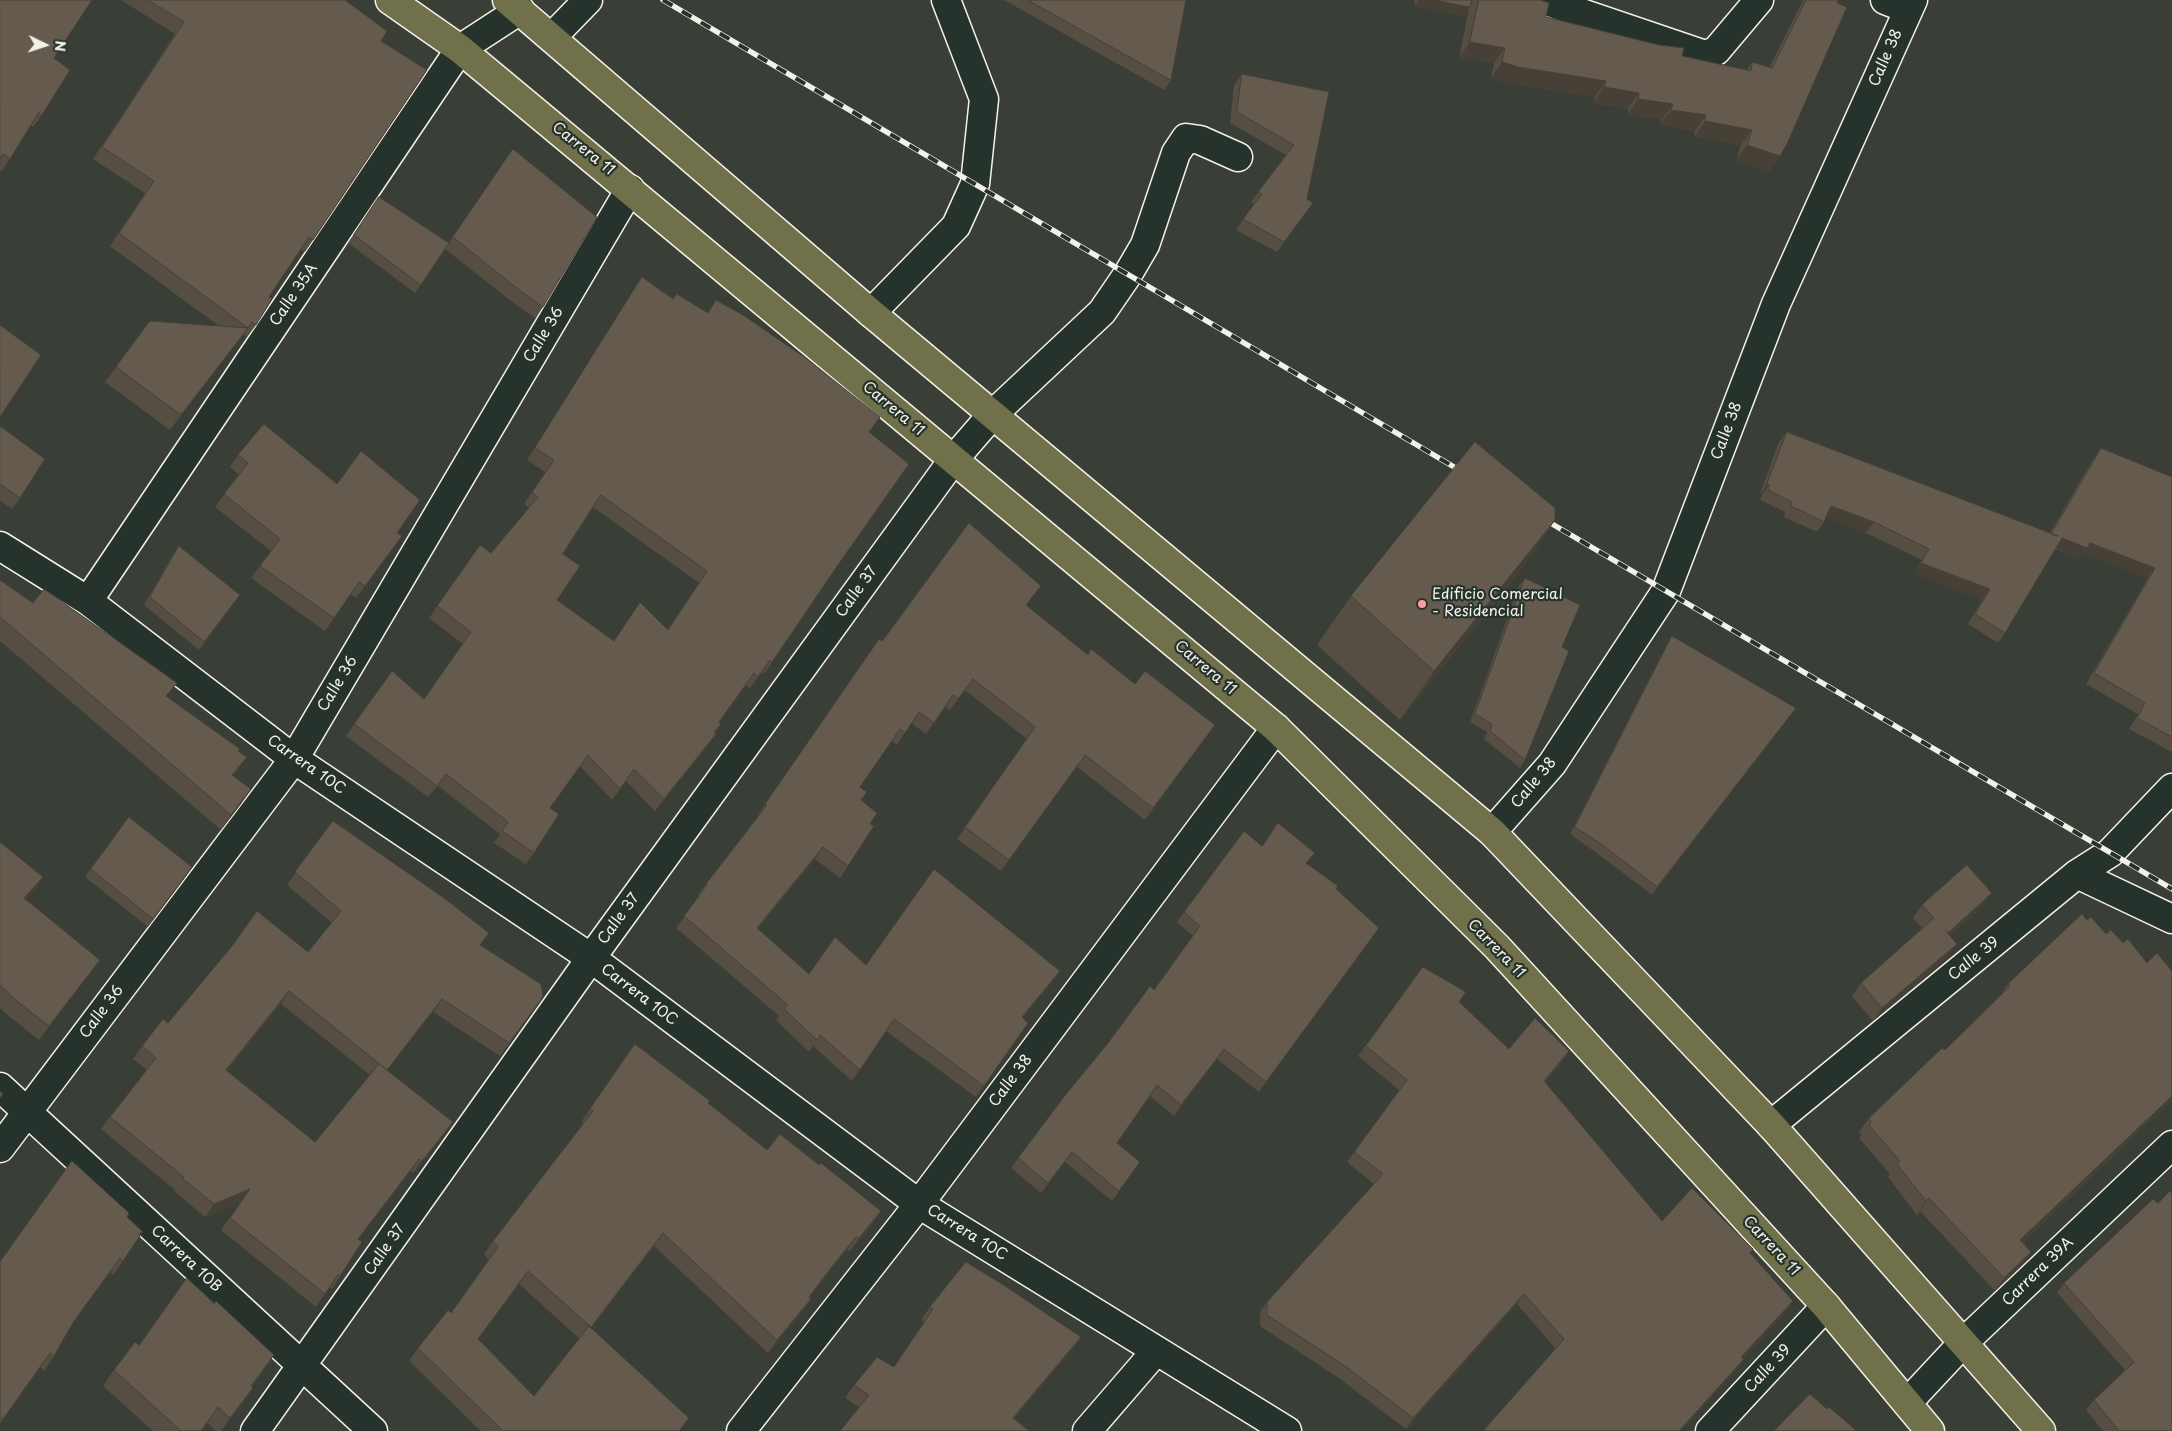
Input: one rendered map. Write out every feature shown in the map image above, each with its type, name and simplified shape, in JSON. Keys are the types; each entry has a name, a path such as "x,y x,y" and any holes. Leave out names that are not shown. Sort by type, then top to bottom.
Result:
{"main road":[{"name":"Carrera 11","path":"390,0 460,48 1276,728 1497,947 1826,1306 1930,1431"},
{"path":"513,5 871,313 1492,832 1771,1125 2041,1431"}],"street":[{"path":"552,37 588,0"},
{"path":"871,313 956,226 975,184 984,99 946,0"},
{"path":"1543,0 1704,55 1716,51 1759,0"},
{"name":"Calle 38","path":"1492,832 1552,764 1666,591 1776,304 1902,3"},
{"name":"Calle 35A","path":"88,601 460,48 513,5"},
{"name":"Calle 37","path":"255,1431 591,958 953,460 992,414 1102,312 1145,245 1176,153 1186,138 1200,140 1238,157"},
{"name":"Calle 36","path":"0,1148 294,759 630,189"},
{"name":"Carrera 10C","path":"0,546 88,601 294,759 591,958 919,1204 1287,1431"},
{"name":"Calle 38","path":"741,1431 919,1204 1276,728"},
{"name":"Calle 39","path":"1771,1125 2077,874 2110,853 2172,788"},
{"path":"2077,874 2172,919"},
{"name":"Carrera 10B","path":"0,1087 373,1431"},
{"name":"Carrera 39A","path":"1907,1403 1963,1343 2172,1145"},
{"name":"Calle 39","path":"1710,1431 1826,1306"},
{"path":"1087,1431 1156,1351"}],"building":[{"path":"0,0 92,0 54,58 70,70 42,115 39,112 10,159 3,154 0,159"},
{"path":"148,0 345,0 387,31 381,41 427,70 313,240 309,237 269,297 272,299 256,325 252,322 248,328 119,233 154,181 102,147 184,22"},
{"path":"1028,0 1186,0 1171,80"},
{"path":"1434,0 1472,0 1470,7"},
{"path":"1479,0 1540,0 1549,3 1546,17 1659,45 1684,48 1682,56 1751,71 1752,62 1772,68 1806,0 1838,0 1837,3 1847,7 1780,156 1747,145 1752,130 1705,121 1706,115 1671,110 1673,104 1638,99 1639,93 1604,87 1606,81 1518,67 1502,62 1505,48 1470,42"},
{"path":"1242,74 1329,92 1307,199 1313,203 1284,242 1243,219 1262,194 1258,192 1294,145 1237,112"},
{"path":"513,149 597,217 543,307 453,237"},
{"path":"379,197 449,243 421,285 354,235"},
{"path":"642,277 673,299 677,294 708,313 716,300 743,315 807,359 880,417 869,432 909,464 772,662 770,660 758,677 754,673 719,722 721,724 714,732 716,734 664,799 634,769 620,789 588,755 550,808 559,814 534,853 502,831 508,822 446,774 437,786 354,724 392,671 424,699 471,632 437,606 480,545 491,553 538,497 532,492 554,460 535,448","holes":["601,495 707,571 668,630 640,602 614,641 557,600 580,566 563,554"]},
{"path":"150,321 248,328 181,415 116,367"},
{"path":"0,325 41,355 0,417"},
{"path":"264,424 337,484 361,451 420,500 397,533 402,536 365,586 359,582 334,618 260,566 280,539 224,494 248,463 238,455"},
{"path":"0,426 45,459 20,498 0,484"},
{"path":"1787,432 2051,533 2101,448 2172,477 2172,737 2137,718 2145,703 2094,673 2155,568 2090,543 2087,548 2062,538 2005,633 1975,614 1990,589 1921,563 1929,549 1874,522 1831,506 1824,522 1791,506 1792,502 1768,490 1769,485 1767,484"},
{"name":"Edificio Comercial - Residencial","path":"1475,442 1555,508 1555,520 1434,671 1351,596"},
{"path":"969,523 1041,586 1026,605 1088,655 1091,649 1135,684 1145,671 1215,725 1153,808 1085,755 1009,860 965,827 1035,727 973,679 958,699 953,695 934,723 919,712 905,733 900,729 860,787 867,792 861,800 877,813 870,824 874,826 848,866 823,847 757,928 809,974 835,937 866,965 934,869 1060,971 1022,1017 1028,1023 984,1086 894,1019 860,1070 820,1035 817,1040 784,1009 788,1005 684,916 706,884 767,805 765,804 879,639 882,641"},
{"path":"179,546 240,595 204,642 150,597"},
{"path":"1525,578 1580,605 1562,647 1569,651 1525,760 1490,731 1492,724 1475,714"},
{"path":"0,580 33,603 44,589 177,683 166,696 240,749 238,751 247,757 232,775 251,789 231,815 0,617"},
{"path":"1672,636 1796,708 1657,887 1604,846 1575,827"},
{"path":"129,817 192,867 153,919 91,869"},
{"path":"333,821 444,898 489,933 480,945 541,984 543,997 509,1043 442,999 387,1070 289,991 226,1070 315,1142 379,1064 453,1122 422,1161 419,1159 358,1239 362,1242 340,1276 338,1274 325,1294 230,1218 250,1189 214,1204 110,1117 156,1058 142,1046 163,1019 168,1023 232,946 257,911 308,952 341,911 295,872"},
{"path":"1278,823 1315,853 1306,863 1338,886 1336,889 1379,928 1266,1082 1224,1049 1181,1105 1157,1085 1117,1143 1140,1162 1119,1191 1072,1152 1048,1183 1018,1158 1150,986 1154,990 1200,926 1184,912 1244,831 1262,846"},
{"path":"0,842 43,877 24,898 100,960 49,1026 0,985"},
{"path":"1967,865 1992,893 1948,933 1945,930 1957,944 1882,1008 1861,983 1934,918 1922,905"},
{"path":"2082,914 2087,920 2091,917 2106,934 2111,930 2123,943 2128,939 2147,963 2157,953 2172,971 2172,1096 2020,1240 2031,1252 2004,1278 1929,1198 1926,1201 1897,1164 1900,1161 1869,1125 1871,1122 1869,1118 1942,1048 1945,1050 2010,986 2008,984"},
{"path":"1423,967 1466,992 1459,1002 1509,1049 1535,1018 1569,1051 1544,1081 1662,1221 1692,1188 1753,1249 1750,1253 1793,1301 1741,1357 1744,1359 1679,1431 1483,1431 1564,1339 1524,1294 1413,1418 1348,1368 1267,1315 1267,1302 1383,1174 1354,1152 1407,1080 1366,1046"},
{"path":"635,1044 710,1101 708,1103 767,1150 780,1134 819,1165 821,1163 881,1211 834,1264 809,1297 811,1299 777,1340 663,1233 591,1327 528,1271 478,1339 534,1396 589,1326 689,1418 679,1431 503,1431 418,1348 448,1310 451,1313 498,1247 493,1241 593,1111 590,1109"},
{"path":"72,1161 129,1213 127,1217 143,1232 138,1234 140,1236 123,1261 120,1258 74,1321 54,1356 50,1353 3,1419 0,1417 0,1262"},
{"path":"2170,1191 2172,1193 2172,1431 2119,1431 2094,1400 2134,1362 2064,1283 2153,1199 2158,1203"},
{"path":"966,1262 1081,1337 1013,1418 1029,1431 840,1431 869,1395 854,1385 877,1357 894,1367 933,1309 930,1307"},
{"path":"187,1278 214,1304 216,1301 274,1355 251,1386 253,1388 230,1418 218,1407 201,1431 181,1431 114,1370 135,1342 139,1345"},
{"path":"1810,1394 1827,1409 1829,1407 1857,1431 1774,1431"}],"railway":[{"path":"663,0 1466,474"},
{"path":"1542,518 2172,889"}],"place":[{"name":"Edificio Comercial - Residencial","path":"1422,604"}]}
